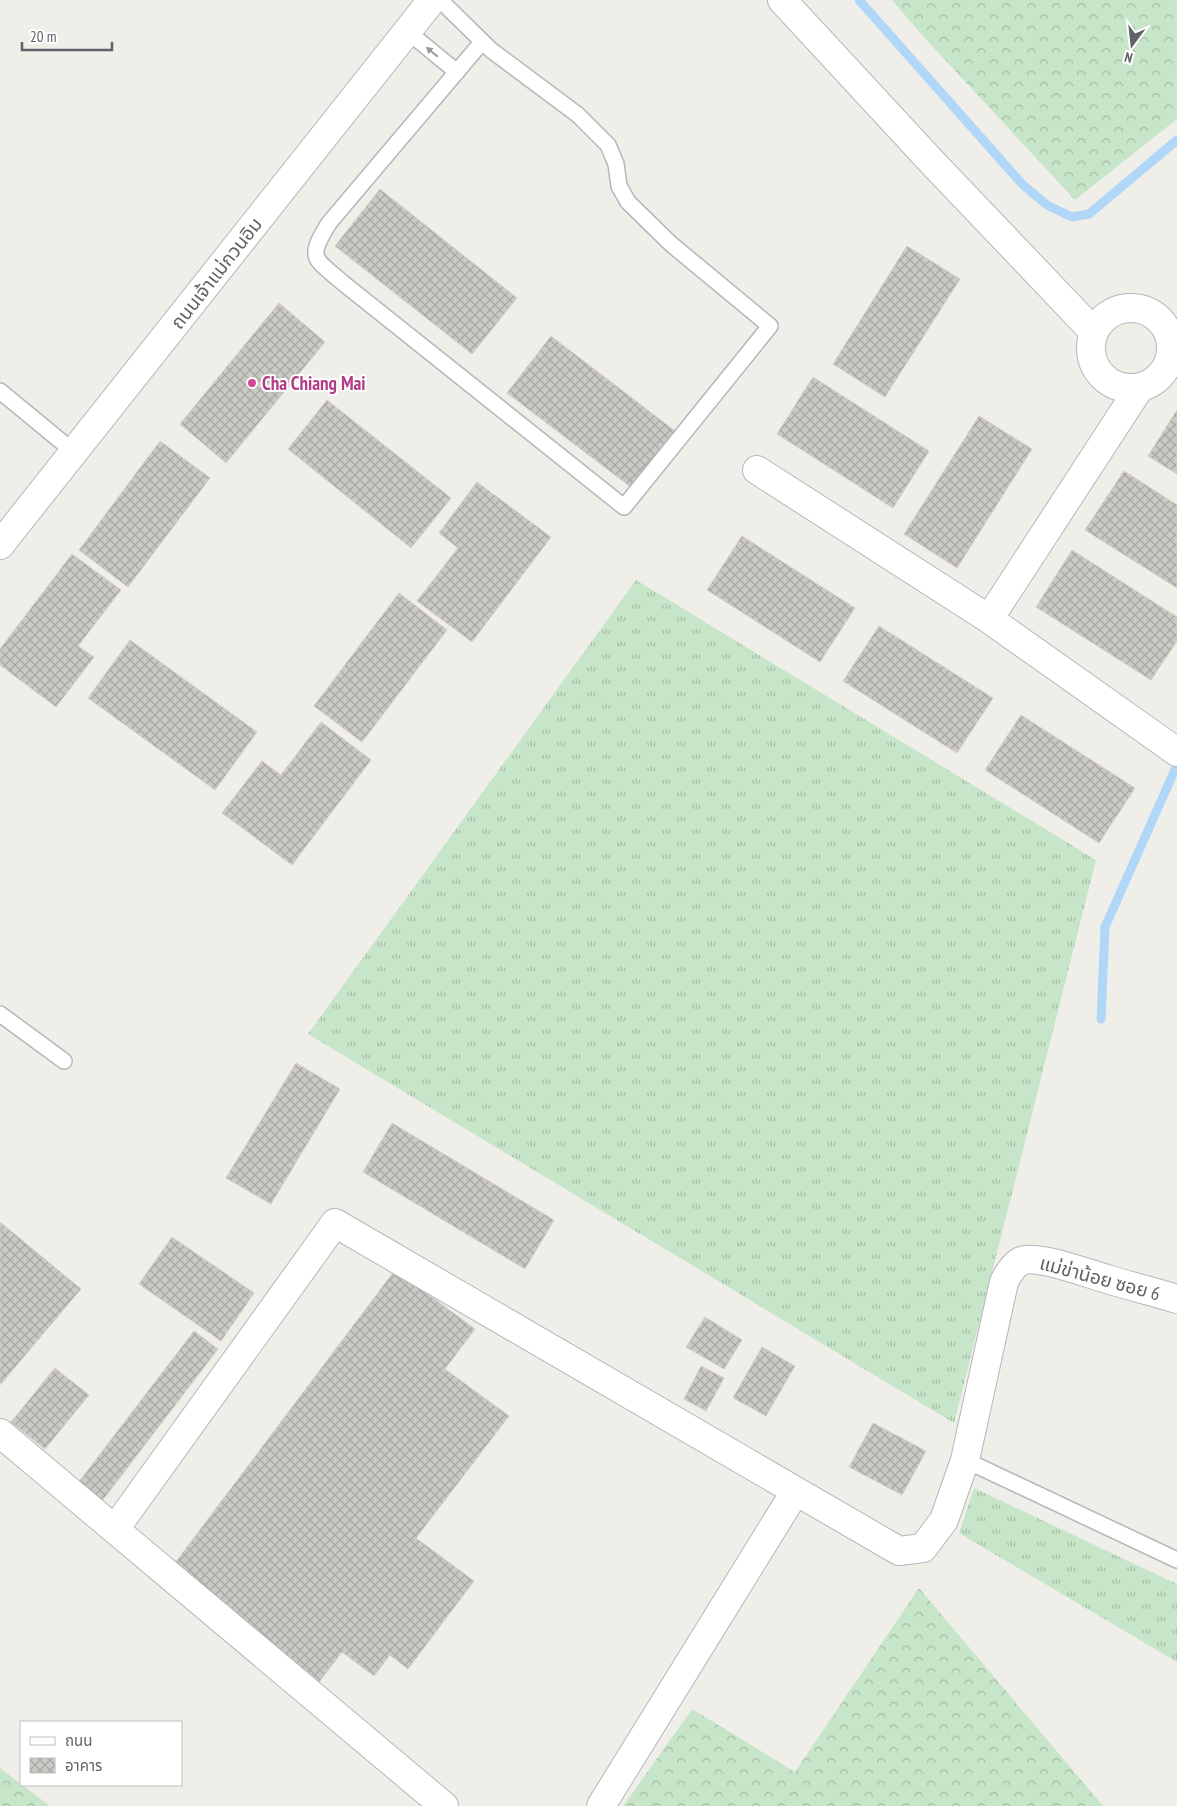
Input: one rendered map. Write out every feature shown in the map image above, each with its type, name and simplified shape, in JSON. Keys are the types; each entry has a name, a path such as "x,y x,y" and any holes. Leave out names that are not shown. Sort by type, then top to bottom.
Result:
{"street":[{"name":"ถนนเจ้าแม่กวนอิม","path":"0,545 432,0"},
{"path":"782,0 1093,332"},
{"path":"1134,307 1147,310 1158,317 1171,317 1170,339 1172,351 1168,364 1161,374 1140,387 1127,388 1115,385 1104,378 1096,368 1091,356 1090,344 1093,332 1100,321 1122,308 1134,307"},
{"path":"989,619 1140,387"},
{"path":"757,470 989,619 1169,746"},
{"path":"115,1530 335,1223 899,1551 923,1548 944,1520 965,1460"},
{"name":"แม่ข่าน้อย ซอย 6","path":"965,1460 1004,1282 1011,1270 1020,1261 1034,1260 1079,1269 1177,1299"},
{"path":"0,1433 444,1806"},
{"path":"600,1806 795,1492"}],"lane":[{"path":"440,0 491,50 578,115 608,145 616,164 620,186 628,202 672,244 770,326 624,507 343,283 320,263 315,256 316,245 329,223 482,42"},
{"path":"408,31 457,72"},
{"path":"0,391 74,452"},
{"path":"0,1014 64,1060"},
{"path":"965,1460 1177,1560"}],"green space":[{"path":"892,0 1177,0 1177,119 1075,200 921,34"},
{"path":"636,580 1096,860 954,1423 308,1034"},
{"path":"974,1488 1177,1584 1177,1662 959,1533"},
{"path":"919,1588 1103,1806 623,1806 692,1709 795,1772"},
{"path":"0,1768 20,1783 20,1786 24,1786 50,1806 0,1806"}],"building":[{"path":"380,189 517,298 472,354 335,246"},
{"path":"907,246 960,279 885,397 833,364"},
{"name":"Cha Chiang Mai","path":"279,303 325,342 226,463 180,424"},
{"path":"551,336 679,434 636,491 507,393"},
{"path":"813,377 929,451 893,508 777,434"},
{"path":"327,400 451,498 411,548 288,449"},
{"path":"1177,410 1177,474 1148,456"},
{"path":"979,416 1032,449 957,568 904,534"},
{"path":"160,441 210,478 128,587 79,550"},
{"path":"1124,471 1177,505 1177,588 1085,530"},
{"path":"477,482 551,537 472,642 417,601 458,548 439,533"},
{"path":"742,536 855,608 820,662 707,590"},
{"path":"1072,550 1177,617 1177,641 1151,680 1036,607"},
{"path":"72,554 121,590 78,646 94,657 56,707 0,665 0,649"},
{"path":"399,593 447,630 362,742 314,706"},
{"path":"879,626 993,698 957,753 843,681"},
{"path":"130,640 257,732 215,790 88,698"},
{"path":"1021,715 1135,788 1099,843 985,770"},
{"path":"321,722 371,760 292,865 222,813 262,761 281,775"},
{"path":"296,1063 340,1089 271,1204 226,1178"},
{"path":"392,1123 554,1220 525,1269 363,1172"},
{"path":"0,1222 81,1289 0,1385"},
{"path":"172,1237 254,1293 221,1341 139,1284"},
{"path":"395,1270 475,1329 445,1369 509,1416 416,1538 474,1581 408,1669 390,1655 374,1676 342,1652 319,1682 169,1571"},
{"path":"705,1317 742,1340 724,1369 686,1347"},
{"path":"194,1331 218,1349 102,1501 78,1483"},
{"path":"762,1347 795,1366 766,1416 733,1398"},
{"path":"701,1366 724,1378 706,1411 684,1399"},
{"path":"55,1368 89,1395 45,1449 11,1422"},
{"path":"873,1423 926,1451 902,1495 849,1467"}],"waterway":[{"path":"859,0 1023,185 1047,205 1072,217 1089,214 1177,140"},
{"path":"1101,1019 1105,927 1177,765"}],"place":[{"name":"Cha Chiang Mai","path":"252,383"}]}
